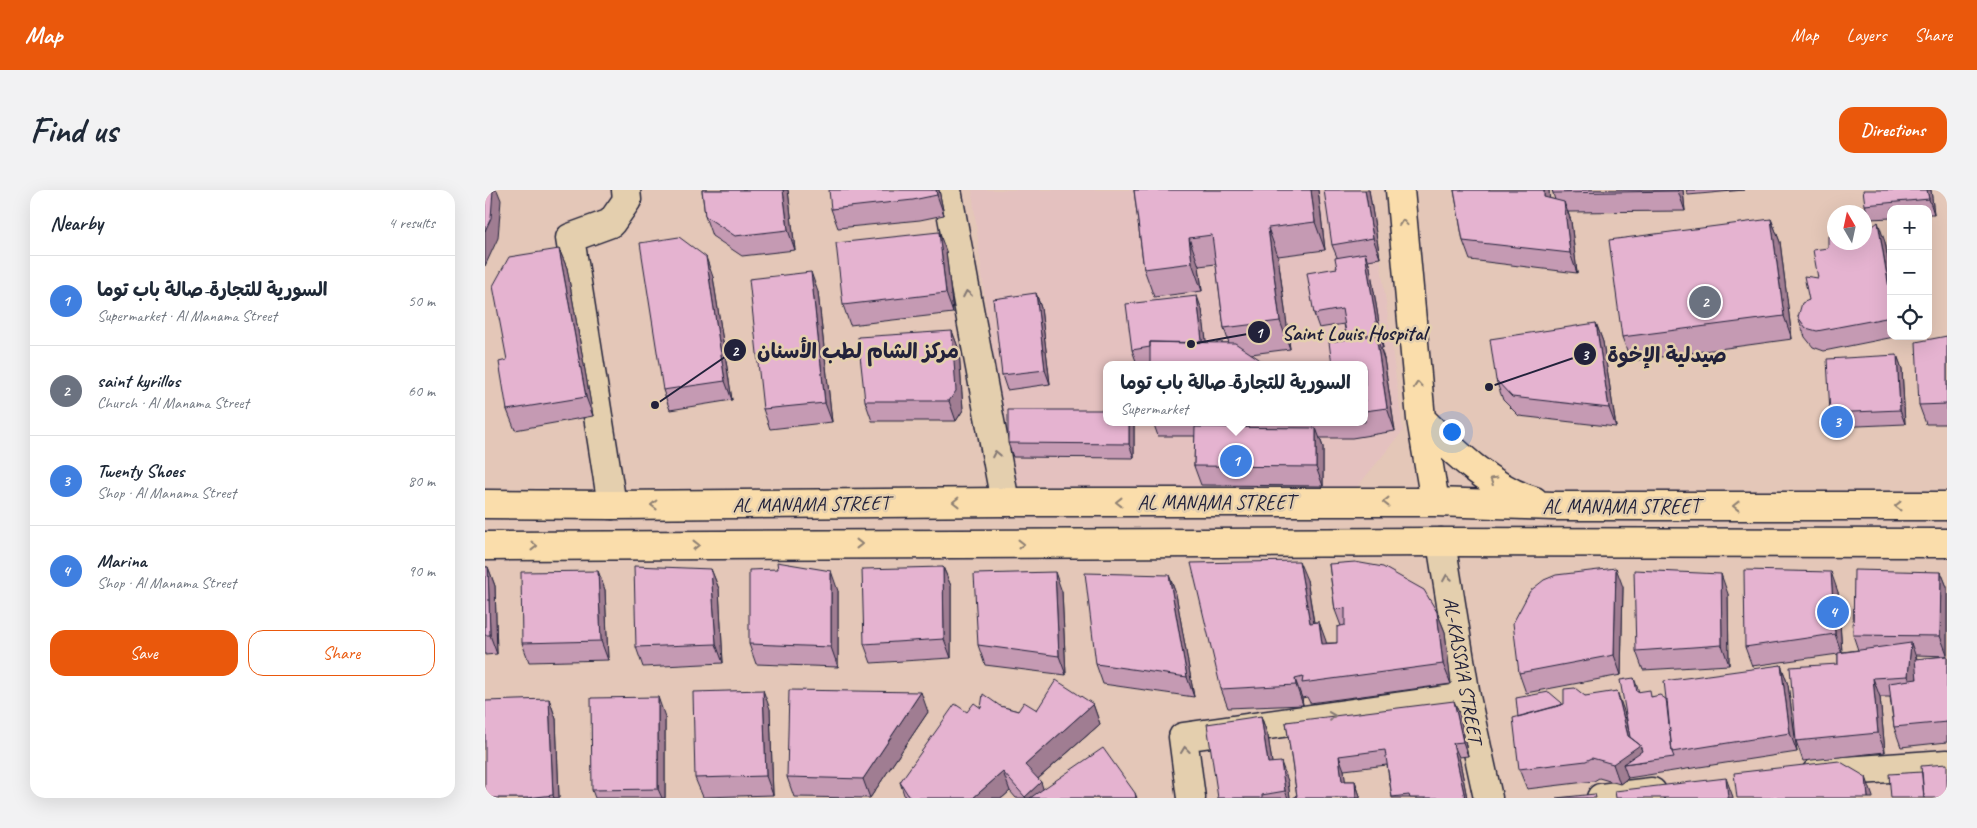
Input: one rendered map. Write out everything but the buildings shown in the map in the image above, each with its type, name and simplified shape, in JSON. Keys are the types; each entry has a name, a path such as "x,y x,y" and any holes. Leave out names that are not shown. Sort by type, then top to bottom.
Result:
{"main road":[{"path":"1400,190 1421,419 1435,502"},
{"path":"1421,419 1451,450 1485,476 1522,498 1553,506"},
{"name":"AL MANAMA STREET","path":"485,504 612,506 1005,502 1435,502 1553,506 1947,506"},
{"name":"AL MANAMA STREET","path":"485,546 1441,542 1947,543"}],"street":[{"path":"612,506 570,238 611,223 627,200 626,190"},
{"path":"947,190 1005,502"},
{"name":"AL-KASSA'A STREET","path":"1441,542 1466,697 1488,798"},
{"path":"1191,798 1183,737 1466,697"},
{"path":"1796,775 1835,770 1947,764"},
{"path":"1601,798 1679,789"}],"shaded area":[{"path":"972,190 1371,190 1403,431 1352,493 1007,485"}],"place":[{"name":"saint kyrillos","path":"1705,302"},
{"name":"Saint Louis Hospital","path":"1191,344"},
{"name":"صيدلية الإخوة","path":"1489,387"},
{"name":"مركز الشام لطب الأسنان","path":"655,405"},
{"name":"Twenty Shoes","path":"1837,422"},
{"name":"السورية للتجارة-صالة باب توما","path":"1236,461"},
{"name":"Marina","path":"1833,612"}]}
